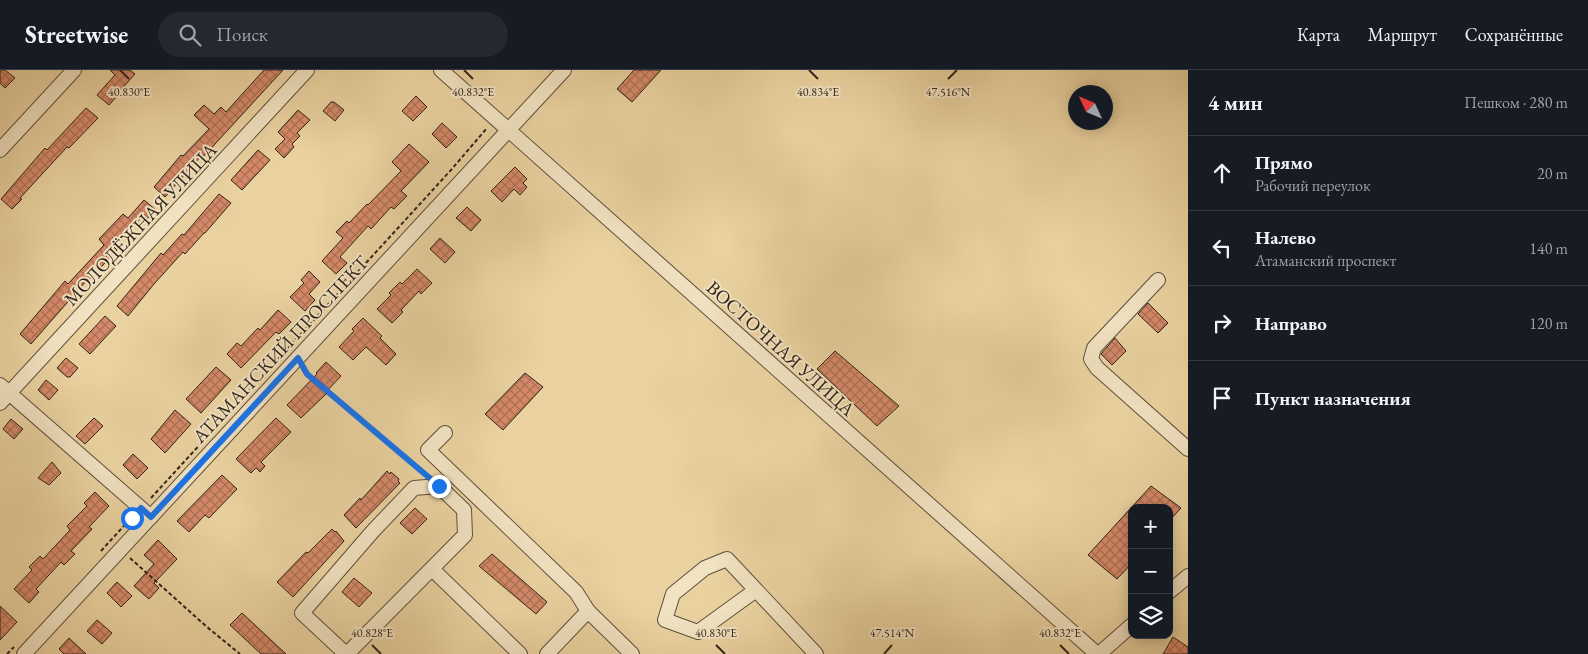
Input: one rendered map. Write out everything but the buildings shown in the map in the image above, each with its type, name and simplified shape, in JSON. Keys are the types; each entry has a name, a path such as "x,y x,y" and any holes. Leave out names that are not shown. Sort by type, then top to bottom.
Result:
{"street":[{"path":"0,150 74,70"},
{"name":"МОЛОДЁЖНАЯ УЛИЦА","path":"3,394 307,70"},
{"name":"ВОСТОЧНАЯ УЛИЦА","path":"441,70 1098,654"},
{"name":"АТАМАНСКИЙ ПРОСПЕКТ","path":"19,650 121,550 146,512 298,358 564,70"},
{"path":"1158,280 1094,348 1091,359 1097,368 1188,449"},
{"path":"3,394 146,512"},
{"path":"445,433 428,450 576,592 588,611 632,654"},
{"path":"439,486 464,510 465,534 432,569 346,654 302,613 373,531 414,488 439,486"},
{"path":"756,590 698,632 665,620 673,594 705,568 727,560 756,590 816,654"},
{"path":"432,569 520,654"},
{"path":"1173,589 1188,576"},
{"path":"547,654 588,611"},
{"path":"1098,654 1128,628"}],"path":[{"path":"99,554 146,512 488,127"},
{"path":"298,358 307,374 439,486"},
{"path":"121,550 240,654"},
{"path":"7,654 19,650"}],"route":[{"path":"132,518 141,508 151,517 298,358 307,374 439,486"}]}
